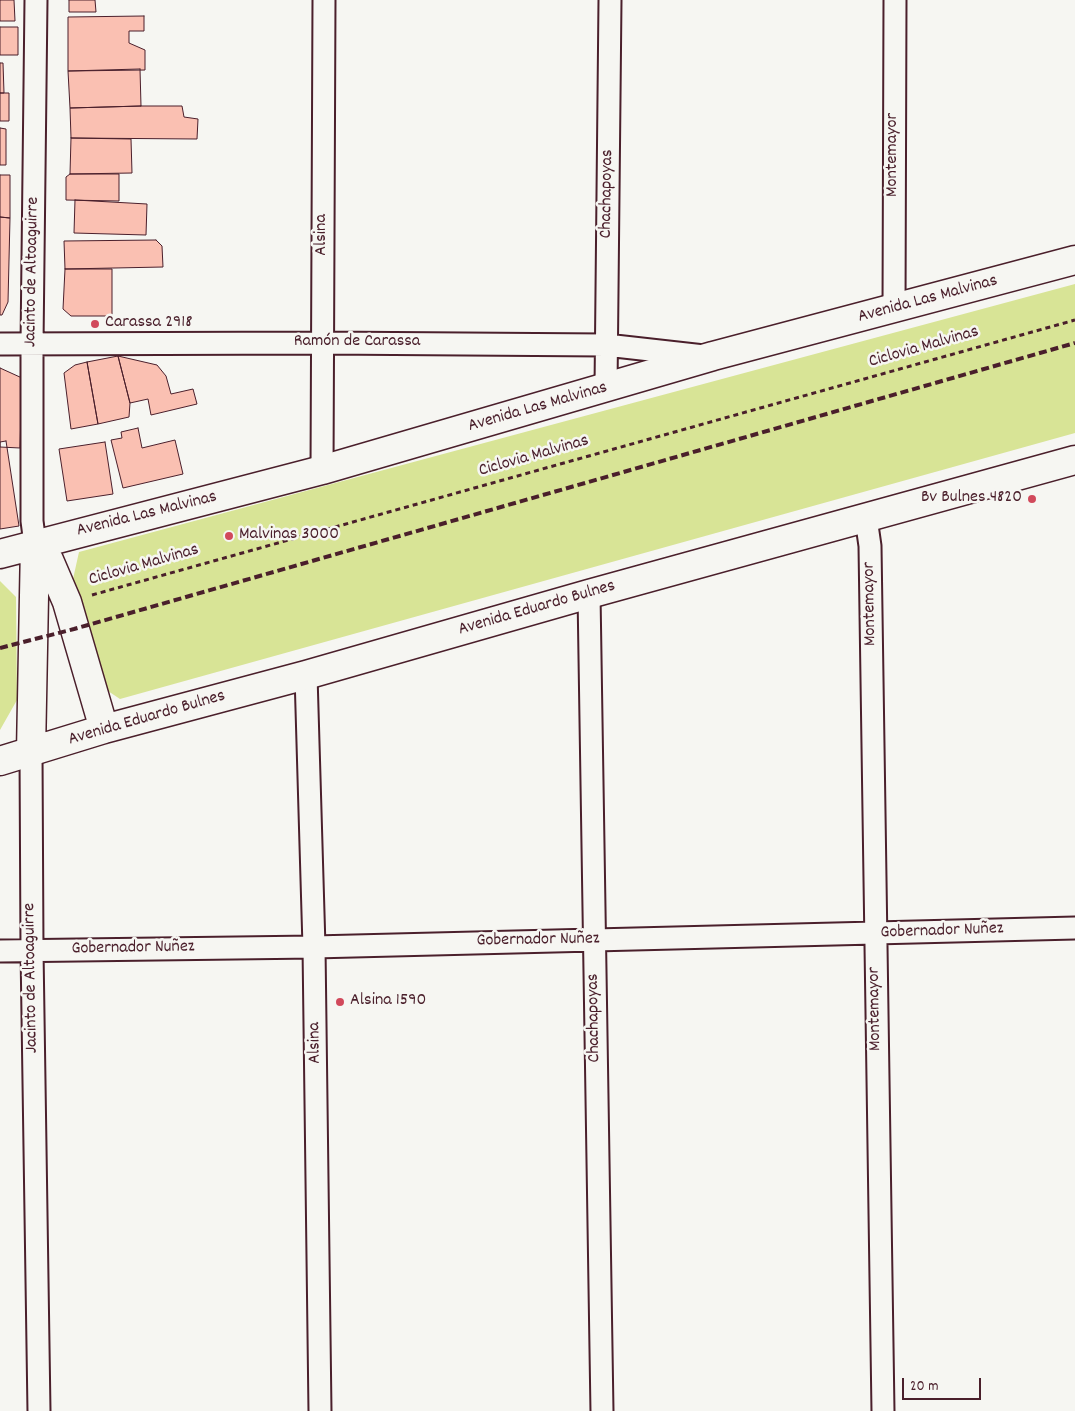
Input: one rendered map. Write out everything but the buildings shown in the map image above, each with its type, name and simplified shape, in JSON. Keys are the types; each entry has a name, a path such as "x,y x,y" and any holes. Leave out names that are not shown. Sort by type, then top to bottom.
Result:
{"main road":[{"name":"Avenida Las Malvinas","path":"0,554 322,470 712,356 894,310 1075,260"},
{"name":"Avenida Eduardo Bulnes","path":"0,761 104,729 306,675 589,594 1075,460"},
{"path":"35,544 49,560 67,602 104,729"},
{"name":"Jacinto de Altoaguirre","path":"31,752 35,544"}],"street":[{"name":"Jacinto de Altoaguirre","path":"35,544 32,521 32,344 36,0"},
{"name":"Alsina","path":"322,470 324,0"},
{"name":"Chachapoyas","path":"606,388 610,0"},
{"name":"Montemayor","path":"894,310 895,0"},
{"name":"Ramón de Carassa","path":"0,344 323,343 606,345 712,356"},
{"name":"Montemayor","path":"866,518 870,546 882,1411"},
{"name":"Chachapoyas","path":"589,594 593,940 602,1411"},
{"name":"Alsina","path":"306,675 314,947 320,1411"},
{"name":"Jacinto de Altoaguirre","path":"31,752 32,950 40,1411"},
{"name":"Gobernador Nuñez","path":"0,950 314,947 875,935 1075,928"}],"path":[{"name":"Ciclovia Malvinas","path":"67,602 1075,320"}],"green space":[{"path":"1075,284 1075,433 120,699 102,687 73,579 79,552"},
{"path":"0,581 16,597 17,700 0,730"}],"railway":[{"path":"0,648 74,629 1075,343"}],"place":[{"name":"Carassa 2918","path":"95,324"},
{"name":"Bv Bulnes 4820","path":"1032,499"},
{"name":"Malvinas 3000","path":"229,536"},
{"name":"Alsina 1590","path":"340,1002"}]}
